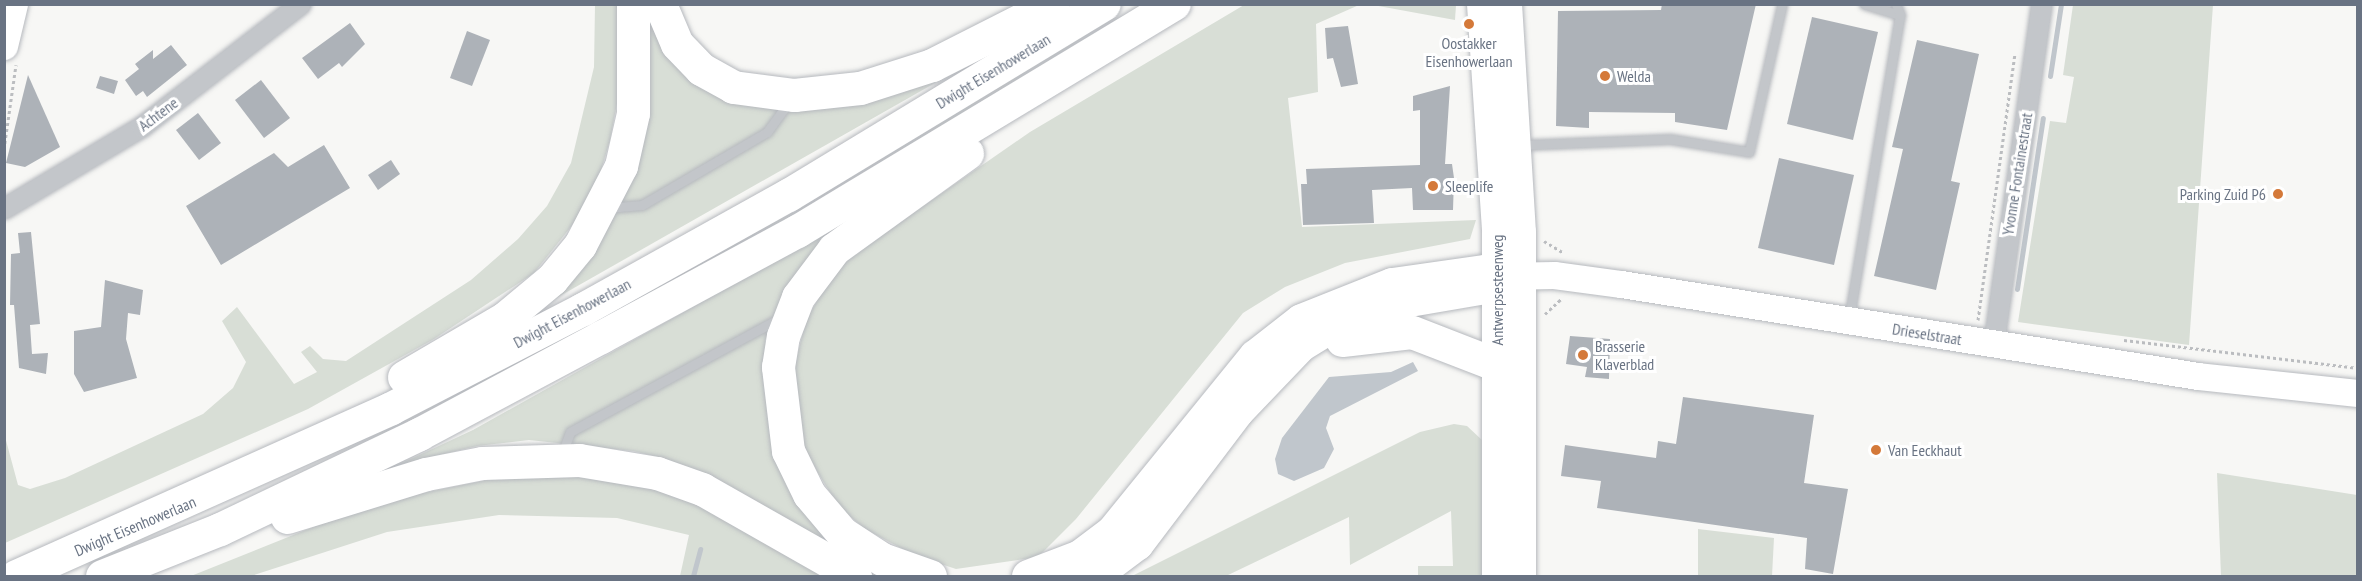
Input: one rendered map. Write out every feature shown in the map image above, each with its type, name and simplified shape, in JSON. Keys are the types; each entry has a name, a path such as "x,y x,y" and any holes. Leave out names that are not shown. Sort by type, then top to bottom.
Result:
{"highway":[{"path":"213,492 322,419 506,318 552,279 602,208 621,166 633,113 633,4"},
{"path":"660,4 677,44 701,69 733,87 794,95 860,88 932,65 1052,4"},
{"name":"Dwight Eisenhowerlaan","path":"16,576 213,492 391,408 593,303 788,195 1104,4"},
{"name":"Dwight Eisenhowerlaan","path":"102,576 220,529 419,434 601,338 797,231 1174,4"},
{"path":"930,576 882,559 842,533 809,494 788,451 779,405 778,367 792,312 834,249 1000,130 1049,81"},
{"path":"1028,576 1080,556 1111,533 1255,356 1301,320 1392,284 1485,271 1509,276"},
{"path":"1093,576 1137,543 1163,514 1270,372 1336,323 1402,301 1485,286 1509,276"},
{"path":"1270,372 1356,335 1384,331 1427,336 1497,365"},
{"path":"220,529 290,516 426,474 482,463 560,459 617,464 702,489 855,576"}],"main road":[{"name":"Antwerpsesteenweg","path":"1482,4 1509,276 1521,576"},
{"name":"Antwerpsesteenweg","path":"1497,576 1497,365 1509,276 1518,145 1507,4"}],"street":[{"path":"5,42 14,4"},
{"name":"Achtene","path":"4,209 142,127 301,4"},
{"name":"Yvonne Fontainestraat","path":"1989,330 2043,4"},
{"name":"Drieselstraat","path":"1509,276 1621,284 1849,322 1989,330 2358,393"}],"lane":[{"path":"1518,145 1670,139 1749,152 1782,4"},
{"path":"1864,4 1900,15"},
{"path":"1849,322 1900,15 1896,4"},
{"path":"602,208 642,205 767,132 794,95"},
{"path":"560,459 570,432 792,312"}],"path":[{"path":"4,149 17,53 5,42"},
{"path":"1989,330 2015,50"},
{"path":"2114,339 2358,368"}],"shaded area":[{"path":"595,5 618,5 622,77 610,140 597,184 578,218 534,273 434,339 308,409 5,543 4,433 18,485 30,489 65,478 203,414 233,388 246,362 222,321 237,307 294,384 317,372 301,352 310,346 323,359 346,361 471,280 518,239 547,206 571,163 594,67"},
{"path":"643,5 711,87 936,77 935,83 544,305 594,245"},
{"path":"1244,5 1359,5 1316,24 1318,92 1288,98 1302,227 1476,220 1470,239 1345,263 1285,287 1243,313 1076,519 1038,557 956,569 914,555 865,529 839,507 804,450 791,381 806,320 837,266 1030,132"},
{"path":"1373,5 1456,5 1455,20"},
{"path":"2073,5 2213,5 2189,345 2018,322 2050,121 2066,123 2074,77 2063,75"},
{"path":"832,229 781,303 765,341 770,345 778,451 901,576 874,573 756,501 662,458 633,451 529,440 477,446 398,465 473,430"},
{"path":"1413,362 1418,371 1330,416 1326,428 1334,449 1324,468 1294,481 1278,474 1275,459 1282,438 1329,377 1391,372"},
{"path":"1454,424 1467,426 1482,440 1483,576 1418,576 1418,566 1453,566 1451,511 1350,565 1349,517 1226,576 1132,576 1420,432"},
{"path":"2217,473 2357,495 2357,576 2221,576"},
{"path":"565,476 644,484 722,514 826,576 680,576 689,535 617,518 499,515 387,532 251,576 191,576 373,503 492,479"},
{"path":"1698,529 1774,538 1772,576 1698,576"}],"building":[{"path":"1662,4 1756,4 1727,130 1675,122 1675,113 1589,112 1589,128 1556,126 1558,11 1661,10"},
{"path":"1812,17 1878,32 1853,140 1787,124"},
{"path":"350,23 365,44 342,67 339,63 318,79 302,58"},
{"path":"1348,26 1358,84 1341,87 1333,58 1327,59 1325,28"},
{"path":"467,31 490,40 472,86 450,78"},
{"path":"1917,40 1979,54 1951,181 1960,183 1936,290 1874,276 1903,149 1892,147"},
{"path":"171,45 187,65 147,97 143,91 136,96 125,80 139,69 135,64 153,50 153,59"},
{"path":"28,75 60,147 25,167 6,163"},
{"path":"100,76 118,81 114,94 96,88"},
{"path":"261,80 290,118 264,138 235,100"},
{"path":"1450,86 1445,164 1452,164 1453,210 1413,210 1412,188 1372,190 1374,223 1303,225 1301,184 1307,184 1306,169 1420,165 1420,110 1413,111 1413,96"},
{"path":"198,113 221,143 199,160 176,130"},
{"path":"324,145 350,188 221,265 186,206 274,153 288,167"},
{"path":"1779,158 1854,175 1834,265 1758,248"},
{"path":"391,160 400,174 378,190 368,175"},
{"path":"31,232 40,324 30,325 32,354 48,353 46,374 19,368 14,305 10,305 11,254 20,253 18,233"},
{"path":"105,280 143,290 140,315 128,313 126,339 137,378 84,392 74,374 74,331 101,327"},
{"path":"1570,336 1610,339 1609,379 1585,377 1587,367 1566,364"},
{"path":"1683,397 1814,415 1804,483 1848,489 1833,574 1805,569 1807,538 1597,508 1601,481 1561,476 1565,445 1656,458 1658,441 1676,444"}],"waterway":[{"path":"2050,76 2061,4"},
{"path":"2017,289 2043,118"},
{"path":"693,576 700,549"}],"place":[{"name":"Oostakker Eisenhowerlaan","path":"1469,24"},
{"name":"Welda","path":"1605,76"},
{"name":"Sleeplife","path":"1433,186"},
{"name":"Parking Zuid P6","path":"2278,194"},
{"name":"Brasserie Klaverblad","path":"1583,355"},
{"name":"Van Eeckhaut","path":"1876,450"}]}
